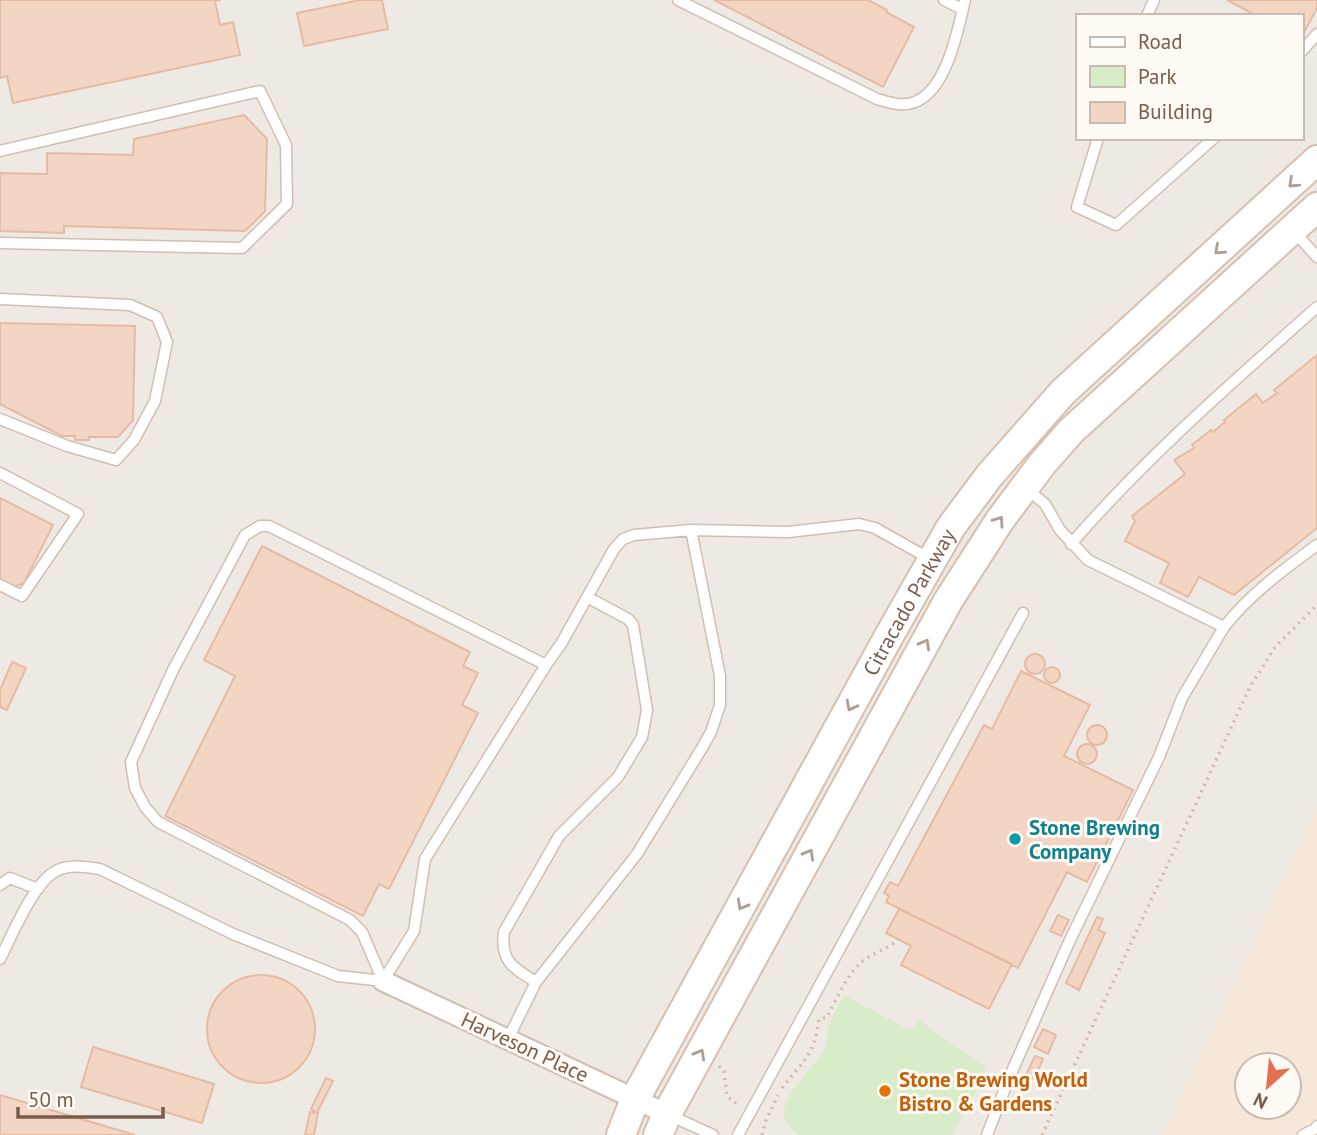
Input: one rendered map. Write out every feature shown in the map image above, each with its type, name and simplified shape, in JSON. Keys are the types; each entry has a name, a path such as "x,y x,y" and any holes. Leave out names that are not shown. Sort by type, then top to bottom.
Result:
{"main road":[{"name":"Citracado Parkway","path":"621,1135 635,1099 946,536 989,476 1063,392 1317,160"},
{"path":"1269,205 1292,230"},
{"name":"Citracado Parkway","path":"663,1124 976,554 1024,487 1071,431 1317,207"}],"street":[{"name":"Harveson Place","path":"383,981 635,1099 663,1124"}],"lane":[{"path":"678,0 877,99 896,104 914,103 929,94 946,65 964,5 944,0"},
{"path":"1303,50 1317,34"},
{"path":"0,151 260,91 286,145 287,204 243,248 0,243"},
{"path":"1097,140 1077,207 1116,225 1212,140"},
{"path":"1292,230 1317,257"},
{"path":"0,299 130,305 157,317 167,342 155,401 134,440 116,460 67,446 0,419"},
{"path":"1071,544 1116,492 1171,438 1317,307"},
{"path":"0,473 78,514 22,596 0,585"},
{"path":"1024,487 1045,504 1071,544 1088,560 1224,627"},
{"path":"383,981 414,931 425,859 561,644 614,549 623,540 634,535 691,530 788,532 859,524 875,528 931,560"},
{"path":"383,981 362,932 350,920 158,822 145,807 135,788 131,762 173,670 245,535 251,530 269,526 546,665"},
{"path":"508,1039 536,982 650,835 702,748 716,719 721,690 720,676 691,530"},
{"path":"987,1135 1070,940 1159,757 1182,698 1224,627 1242,604 1317,545"},
{"path":"536,982 516,970 508,961 502,943 503,932 559,836 618,777 638,748 646,726 647,710 633,625 628,619 587,597"},
{"path":"738,1135 1023,613"},
{"path":"0,960 46,878 56,871 77,867 100,869 233,934 338,976 383,981"},
{"path":"0,885 10,878 38,889"},
{"path":"663,1124 713,1135"},
{"path":"1303,1135 1317,1126"}],"path":[{"path":"1042,1135 1250,687 1275,647 1317,605"},
{"path":"762,1135 780,1091 810,1056 819,1019 827,1017 842,986 861,961 892,946 899,939"},
{"path":"719,1065 724,1071 728,1098 766,1120"}],"shaded area":[{"path":"0,0 1317,0 1317,807 1163,1135 0,1135"},
{"path":"1317,807 1317,1135 1163,1135"}],"green space":[{"path":"844,995 907,1029 913,1028 919,1020 986,1066 953,1135 800,1135 788,1125 784,1114 786,1103 826,1046 829,1026"}],"building":[{"path":"0,0 221,0 215,1 220,25 233,22 240,55 13,103 7,76 0,78"},
{"path":"360,0 382,0 388,29 304,46 297,13"},
{"path":"714,0 868,0 914,27 883,87"},
{"path":"1227,0 1317,0 1317,8 1303,34 1303,14 1253,14"},
{"path":"244,115 267,139 265,211 245,231 64,226 64,233 0,231 0,173 47,174 47,153 133,155 134,139"},
{"path":"0,323 135,326 133,420 118,437 75,440 75,436 62,436 0,404"},
{"path":"1317,355 1317,528 1234,595 1199,577 1188,597 1160,583 1169,563 1125,541 1135,521 1132,516 1185,474 1174,460 1194,448 1192,445 1211,430 1213,432 1256,394 1263,403 1277,393 1274,390"},
{"path":"0,498 53,525 24,583 14,587 0,579"},
{"path":"262,546 470,652 463,666 478,673 462,705 478,713 389,889 379,884 363,916 165,816 235,676 204,660"},
{"path":"1035,654 1042,657 1045,664 1042,671 1035,674 1028,671 1025,664 1028,657"},
{"path":"12,662 26,668 7,710 0,707 0,690"},
{"path":"1052,667 1058,669 1058,681 1052,683 1046,681 1044,675 1046,669"},
{"name":"Stone Brewing Company","path":"1021,671 1090,705 1064,756 1133,790 1087,882 1067,872 1018,968 886,902 889,896 884,893 890,882 898,886 984,725 992,729"},
{"path":"1093,725 1101,725 1107,735 1101,745 1093,745 1087,739 1087,731"},
{"path":"1087,744 1094,747 1097,754 1094,761 1087,764 1080,761 1077,754 1080,747"},
{"path":"899,909 1012,964 989,1009 901,965 911,946 886,933"},
{"path":"1058,915 1069,920 1061,936 1050,931"},
{"path":"1097,917 1103,919 1098,930 1105,933 1079,990 1066,983"},
{"path":"261,975 282,979 299,991 311,1008 315,1029 311,1050 299,1067 282,1079 261,1083 240,1079 223,1067 211,1050 207,1029 211,1008 223,991 240,979"},
{"path":"1043,1029 1056,1035 1048,1054 1034,1047"},
{"path":"93,1047 214,1084 202,1123 81,1087"},
{"path":"1035,1056 1043,1059 1034,1079 1026,1075"},
{"path":"326,1078 333,1081 317,1113 311,1109"},
{"path":"0,1095 135,1135 0,1135"},
{"path":"310,1112 318,1113 314,1135 305,1135"}],"place":[{"name":"Stone Brewing Company","path":"1015,839"},
{"name":"Stone Brewing World Bistro & Gardens","path":"885,1091"}]}
